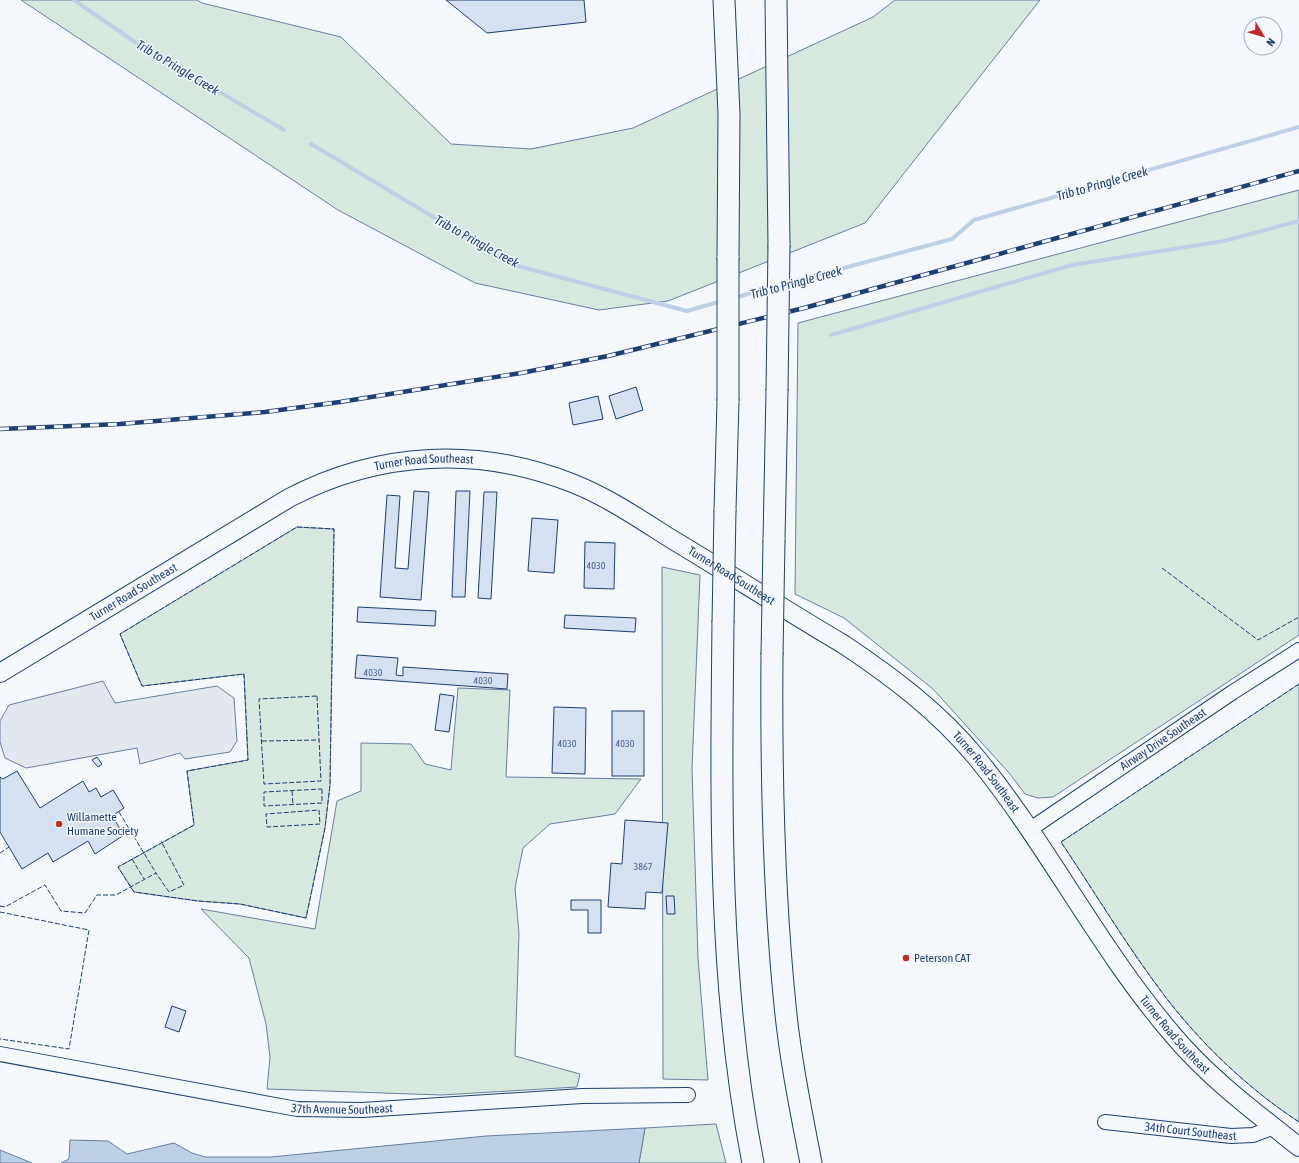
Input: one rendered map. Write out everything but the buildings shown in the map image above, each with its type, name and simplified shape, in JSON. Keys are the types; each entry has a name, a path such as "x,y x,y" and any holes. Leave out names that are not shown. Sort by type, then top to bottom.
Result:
{"highway":[{"path":"724,0 729,114 728,401 721,785 722,875 732,1018 738,1067 754,1163"},
{"path":"776,0 779,245 771,768 777,913 785,1006 797,1086 812,1163"}],"main road":[{"name":"Turner Road Southeast","path":"0,673 257,516 312,486 363,468 423,459 482,460 543,473 574,483 629,512 865,658 900,684 951,730 975,756 1029,830 1142,997 1173,1036 1204,1068 1299,1147"}],"street":[{"name":"Airway Drive Southeast","path":"1029,830 1226,697 1299,650"},
{"name":"37th Avenue Southeast","path":"0,1054 297,1109 362,1110 582,1096 688,1095"},
{"name":"34th Court Southeast","path":"1105,1122 1231,1136 1253,1135 1274,1127"}],"shaded area":[{"path":"21,0 197,0 202,3 341,37 451,144 531,149 633,128 873,17 895,0 1040,0 865,223 668,301 599,310 475,283 338,210"},
{"path":"1299,190 1299,635 1053,797 1038,798 1025,794 1010,774 933,689 844,618 795,594 798,323"},
{"path":"297,527 334,529 330,785 325,828 306,918 240,904 198,901 134,892 118,867 194,825 187,771 248,760 244,674 142,686 120,634"},
{"path":"662,567 700,575 692,769 698,958 708,1080 663,1079"},
{"path":"103,681 115,703 217,686 234,698 237,741 230,752 185,759 180,753 140,764 137,748 26,768 5,758 0,742 0,721 9,705"},
{"path":"1299,684 1299,1122 1242,1079 1207,1045 1175,1010 1122,936 1061,842"},
{"path":"458,688 510,690 506,777 641,779 615,814 550,824 523,848 515,888 519,933 515,1056 580,1074 577,1087 441,1095 267,1089 270,1057 266,1024 249,958 201,909 315,929 337,801 361,791 361,743 411,744 425,764 451,770"},
{"path":"716,1124 726,1163 639,1163 645,1128"}],"water":[{"path":"645,1128 639,1163 61,1163 69,1159 70,1140 108,1141 127,1154 174,1143 192,1153 205,1157 271,1157 486,1136"},
{"path":"0,1150 32,1163 0,1163"}],"waterway":[{"name":"Trib to Pringle Creek","path":"74,0 135,42 284,130"},
{"name":"Trib to Pringle Creek","path":"784,284 952,239 974,220 1299,127"},
{"name":"Trib to Pringle Creek","path":"311,144 514,265 687,311 722,301"},
{"path":"831,335 1072,265 1224,241 1299,221"},
{"name":"Trib to Pringle Creek","path":"734,298 772,287"}],"railway":[{"path":"0,429 120,424 265,412 340,402 521,373 608,356 804,308 1299,171"}],"fence":[{"path":"297,527 334,529 330,785 325,828 306,918 240,904 198,901 134,892 118,867 194,825 187,771 248,760 244,674 142,686 120,634 297,527"},
{"path":"1162,568 1258,640 1299,617"},
{"path":"1299,684 1061,842 1122,936 1175,1010 1207,1045 1242,1079 1299,1122"},
{"path":"317,696 321,781 264,784 259,699 317,696"},
{"path":"262,741 319,740"},
{"path":"322,789 322,803 264,806 264,792 322,789"},
{"path":"292,791 293,805"},
{"path":"319,810 320,824 267,827 266,814 319,810"},
{"path":"119,812 156,873"},
{"path":"0,906 5,907 45,885 61,911 85,913 97,895 116,895 156,873 169,892 184,885 161,841"},
{"path":"0,853 9,847"},
{"path":"132,859 144,879"},
{"path":"0,912 89,930 69,1049 0,1039"}],"place":[{"name":"Willamette Humane Society","path":"59,824"},
{"name":"Peterson CAT","path":"906,958"}]}
